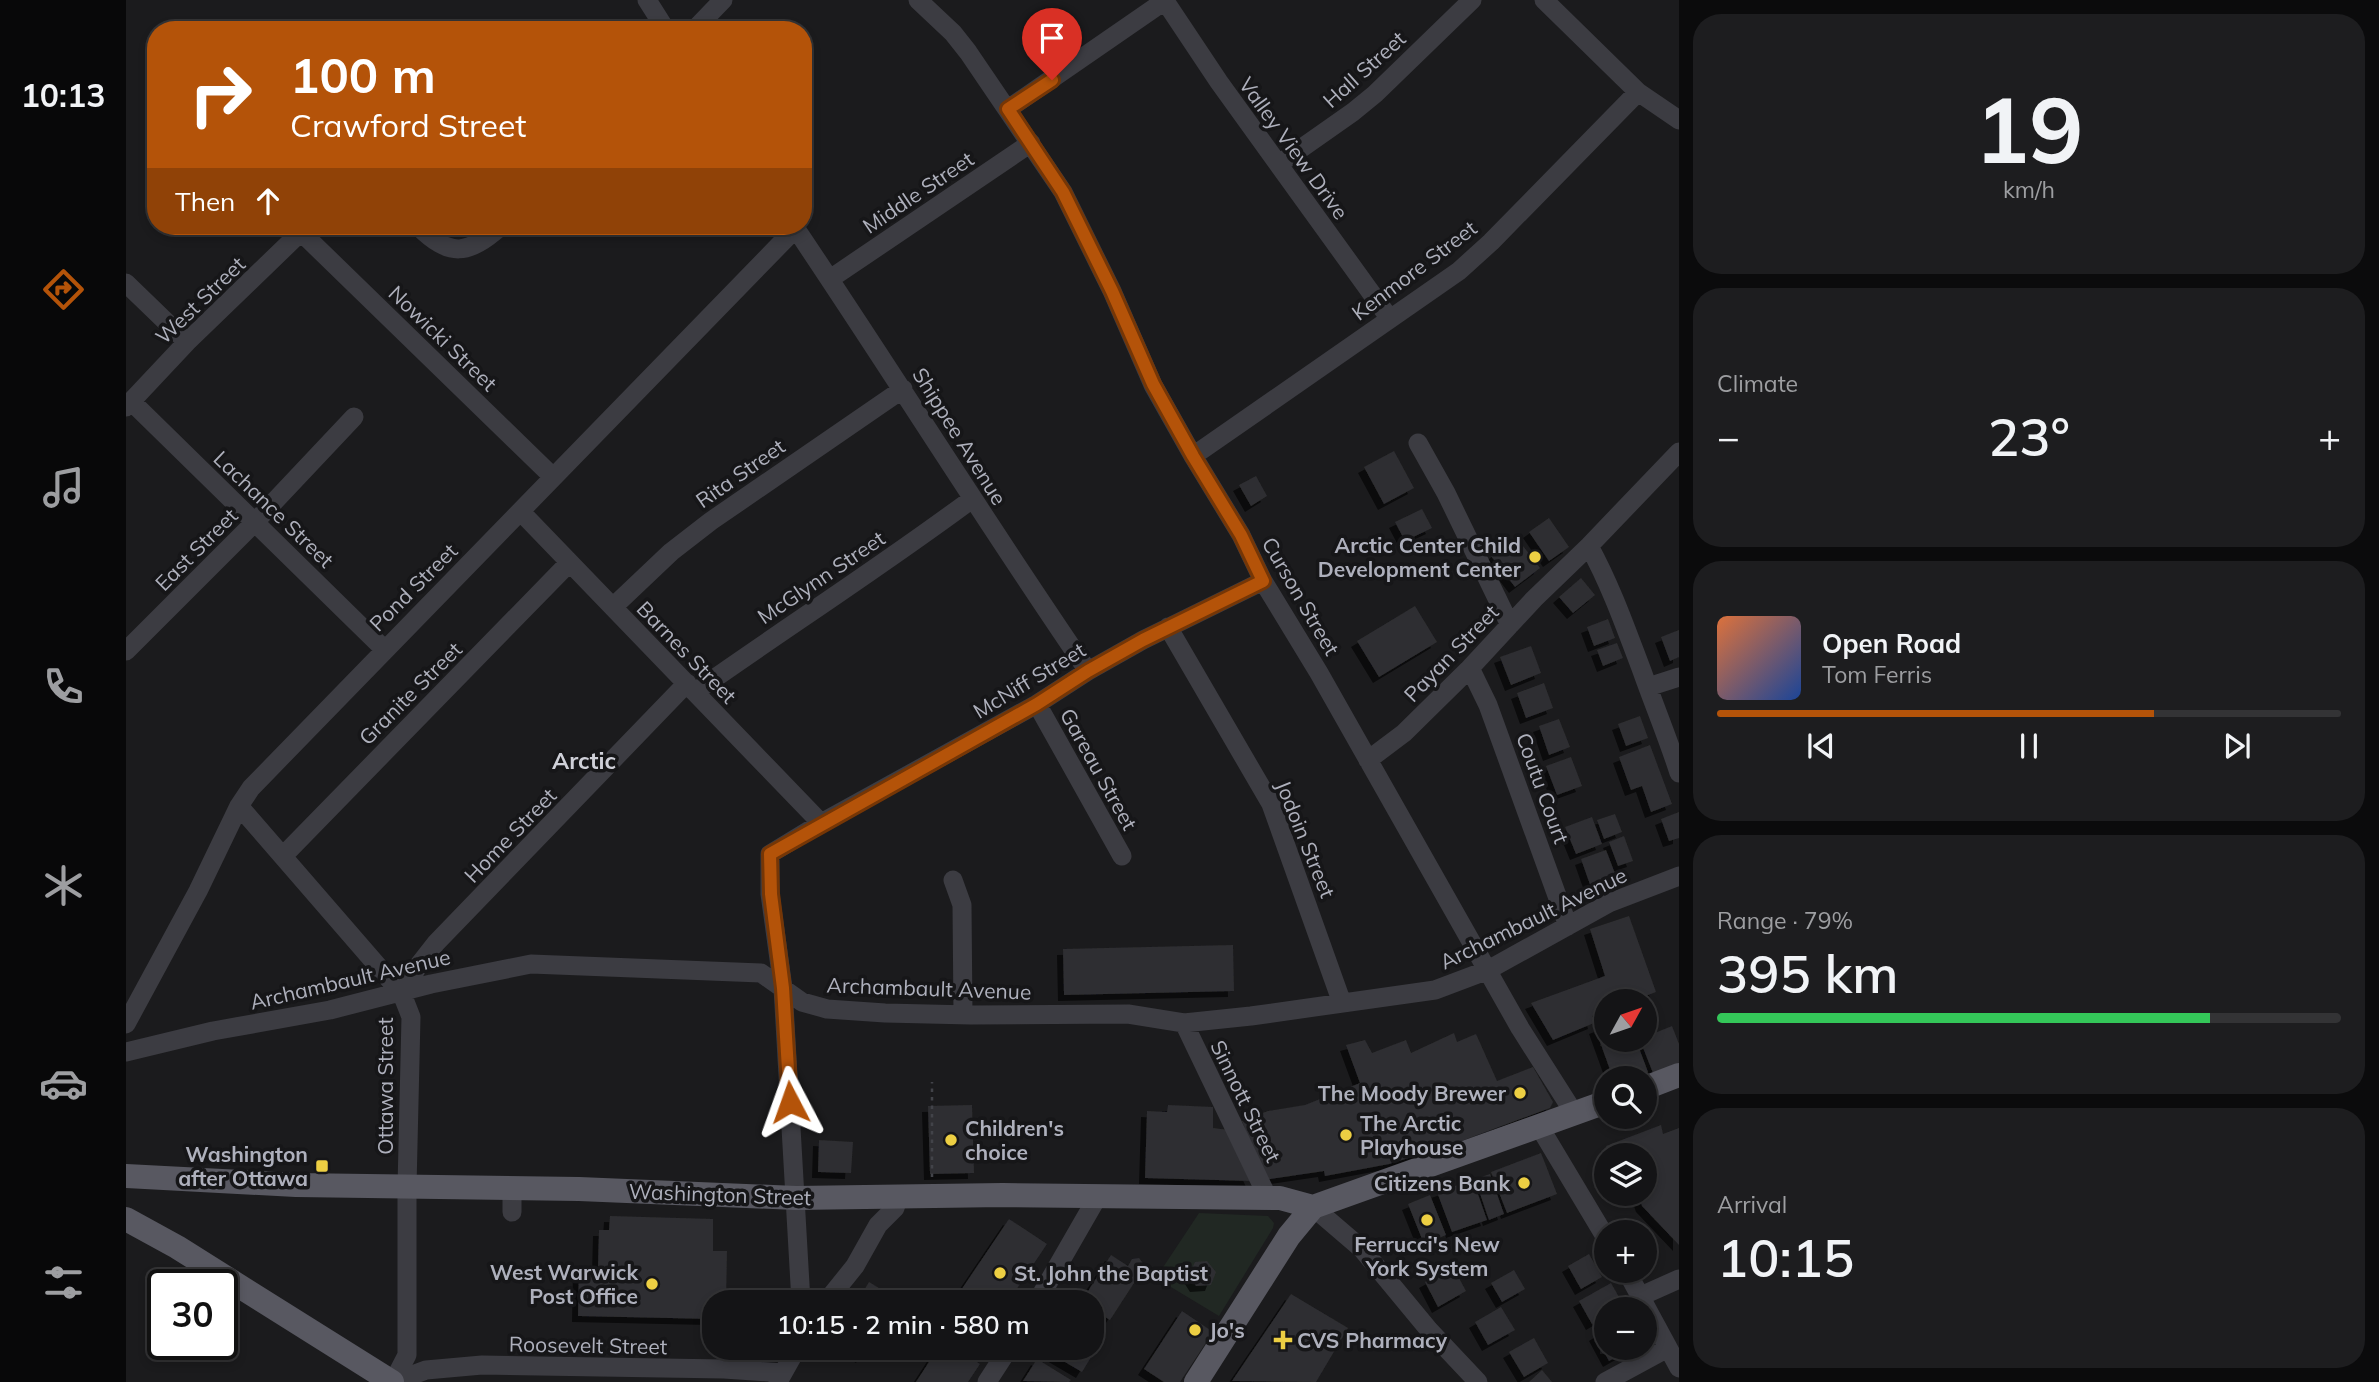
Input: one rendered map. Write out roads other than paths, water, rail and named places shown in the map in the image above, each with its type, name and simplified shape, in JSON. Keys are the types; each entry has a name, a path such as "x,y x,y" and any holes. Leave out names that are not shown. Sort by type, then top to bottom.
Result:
{"main road":[{"path":"1657,1083 1679,1075"},
{"path":"1196,1382 1289,1236 1313,1207 1594,1106"},
{"name":"Washington Street","path":"126,1177 407,1187 512,1200 899,1195 1098,1196 1280,1198 1313,1207"},
{"path":"126,1219 177,1247 393,1382"}],"street":[{"path":"647,0 660,21"},
{"path":"703,21 723,0"},
{"name":"Curson Street","path":"918,0 953,33 1063,192 1112,291 1153,384 1520,1028 1574,1113"},
{"name":"Hall Street","path":"1279,164 1375,94 1472,0"},
{"path":"1544,0 1638,92 1679,120"},
{"path":"1008,109 1165,1"},
{"name":"Valley View Drive","path":"1165,1 1219,82 1390,318"},
{"name":"Kenmore Street","path":"1193,456 1459,271 1638,92"},
{"name":"Middle Street","path":"830,279 1031,143"},
{"name":"West Street","path":"129,405 187,342 298,235"},
{"name":"Nowicki Street","path":"310,235 553,477"},
{"path":"428,235 450,249 463,249 480,243 490,235"},
{"name":"Pond Street","path":"126,1024 198,891 239,806 262,775 383,649 521,512 787,235"},
{"name":"Shippee Avenue","path":"800,235 903,389 972,499 1088,671"},
{"path":"126,283 187,342"},
{"name":"Rita Street","path":"612,607 671,552 711,520 903,389"},
{"name":"Lachance Street","path":"129,405 383,649"},
{"name":"East Street","path":"126,651 254,523 354,417"},
{"path":"1419,443 1510,625"},
{"name":"Payan Street","path":"1368,760 1405,733 1679,452"},
{"name":"McGlynn Street","path":"691,688 898,553 972,499"},
{"name":"Barnes Street","path":"521,512 821,824"},
{"path":"1589,546 1615,601 1664,725 1679,773"},
{"name":"Granite Street","path":"283,856 569,563"},
{"name":"McNiff Street","path":"783,988 771,894 770,854 1037,704 1088,671 1168,627 1263,581"},
{"name":"Jodoin Street","path":"1168,627 1271,804 1342,1003"},
{"name":"Coutu Court","path":"1470,668 1488,705 1568,926"},
{"path":"1648,687 1679,677"},
{"name":"Home Street","path":"401,994 436,943 691,688"},
{"name":"Gareau Street","path":"1037,704 1122,856"},
{"name":"Ottawa Street","path":"239,806 401,994 411,1017 407,1355 393,1382"},
{"name":"Archambault Avenue","path":"126,1052 213,1031 330,1010 401,994 431,984 531,964 761,973 802,1002 827,1009 963,1015 1128,1014 1184,1023 1435,990 1488,970 1619,899 1679,876"},
{"path":"953,880 962,905 963,1015"},
{"path":"783,988 800,1290"},
{"name":"Sinnott Street","path":"1184,1023 1268,1198"},
{"path":"1539,1126 1595,1220"},
{"path":"836,1290 855,1266 878,1225 895,1208 899,1195"},
{"path":"1044,1290 1098,1196"},
{"path":"1313,1207 1362,1249 1429,1330 1478,1382"},
{"path":"1641,1296 1679,1279"},
{"path":"1634,1283 1679,1368"},
{"path":"1605,1382 1668,1348"},
{"path":"780,1378 790,1360"},
{"path":"987,1382 1001,1360"},
{"name":"Roosevelt Street","path":"393,1382 426,1370 482,1365 724,1369 780,1378"}],"place":[{"name":"Arctic Center Child Development Center","path":"1535,557"},
{"name":"The Moody Brewer","path":"1520,1093"},
{"name":"The Arctic Playhouse","path":"1346,1135"},
{"name":"Children's choice","path":"951,1140"},
{"name":"Washington after Ottawa","path":"322,1166"},
{"name":"Citizens Bank","path":"1524,1183"},
{"name":"Ferrucci's New York System","path":"1427,1220"},
{"name":"St. John the Baptist","path":"1000,1273"},
{"name":"West Warwick Post Office","path":"652,1284"},
{"name":"Jo's","path":"1195,1330"},
{"name":"CVS Pharmacy","path":"1283,1340"}],"district":[{"name":"Arctic","path":"584,760"}]}
